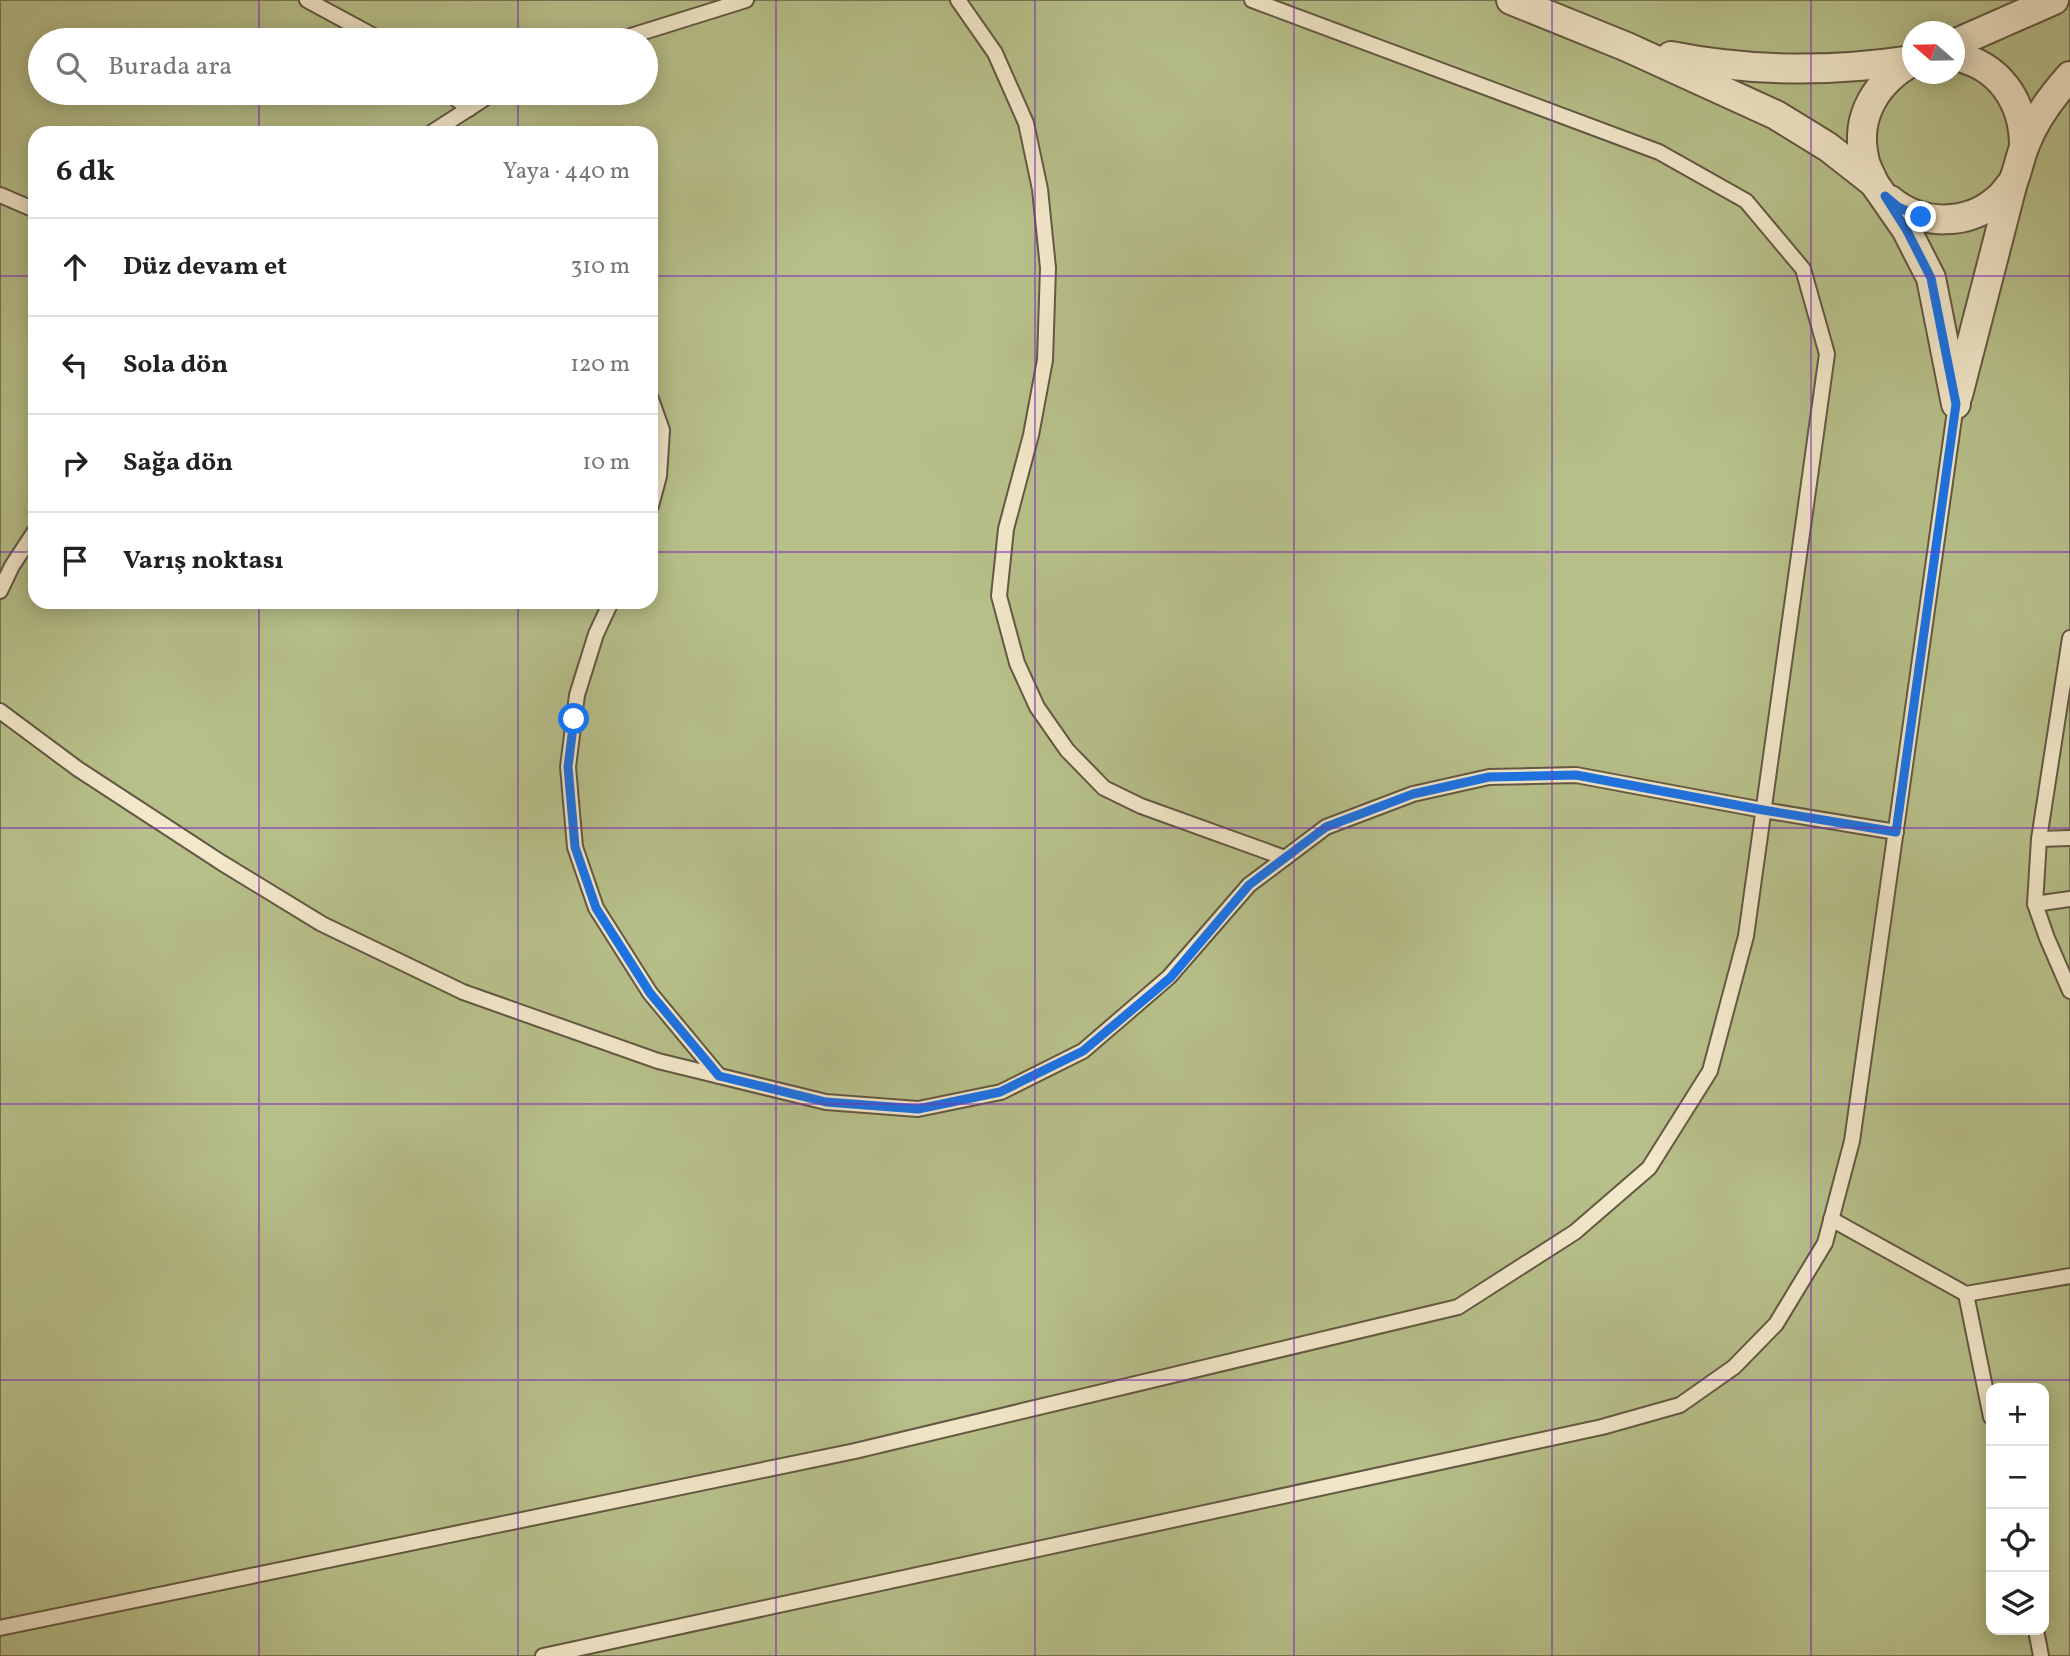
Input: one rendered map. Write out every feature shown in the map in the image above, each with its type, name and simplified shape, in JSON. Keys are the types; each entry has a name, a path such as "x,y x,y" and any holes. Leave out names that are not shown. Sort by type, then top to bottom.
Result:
{"street":[{"path":"1511,0 1627,47 1776,115 1828,147 1898,207 1921,217 1949,220 1975,214 1998,199 2013,182"},
{"path":"1965,40 2054,0"},
{"path":"1627,47 1737,67 1825,70 1902,62"},
{"path":"1956,404 2024,146 2024,126 2016,100 1997,76 1979,64 1965,59"},
{"path":"1902,68 1884,82 1869,103 1862,133 1864,159 1906,229 1931,278 1956,404"},
{"path":"2024,146 2044,111 2070,76"}],"lane":[{"path":"307,0 359,28"},
{"path":"656,28 746,0"},
{"path":"958,0 995,53 1026,123 1040,189 1048,268 1045,360 1031,435 1006,529 999,596 1017,663 1037,707 1068,750 1104,788 1190,825 1285,858"},
{"path":"0,1628 855,1451 1458,1307 1575,1232 1649,1168 1710,1071 1746,936 1827,354 1802,269 1746,201 1659,152 1252,0"},
{"path":"464,105 469,109"},
{"path":"442,126 475,105"},
{"path":"0,195 28,208"},
{"path":"543,1656 1602,1427 1680,1405 1734,1367 1776,1324 1825,1243 1852,1141 1956,404"},
{"path":"658,419 662,430 658,480"},
{"path":"0,591 28,542"},
{"path":"608,609 596,634 577,695 568,767 575,847 596,908 650,993 719,1076"},
{"path":"2070,638 2039,839 2035,904 2070,991"},
{"path":"0,711 78,769 222,863 322,924 463,992 658,1061 826,1102 918,1109 1000,1092 1083,1051 1170,978 1249,885 1326,827 1413,794 1489,777 1576,775 1896,832"},
{"path":"2039,839 2070,838"},
{"path":"2035,904 2070,899"},
{"path":"1831,1219 1966,1294 2070,1276"},
{"path":"1966,1294 1986,1392"},
{"path":"2037,1635 2041,1656"}],"green space":[{"path":"0,0 2070,0 2070,1656 0,1656"}],"route":[{"path":"574,719 568,767 575,847 596,908 650,993 719,1076 826,1102 918,1109 1000,1092 1083,1051 1170,978 1249,885 1326,827 1413,794 1489,777 1576,775 1896,832 1956,404 1931,278 1906,229 1885,196 1898,207 1921,217"}]}
